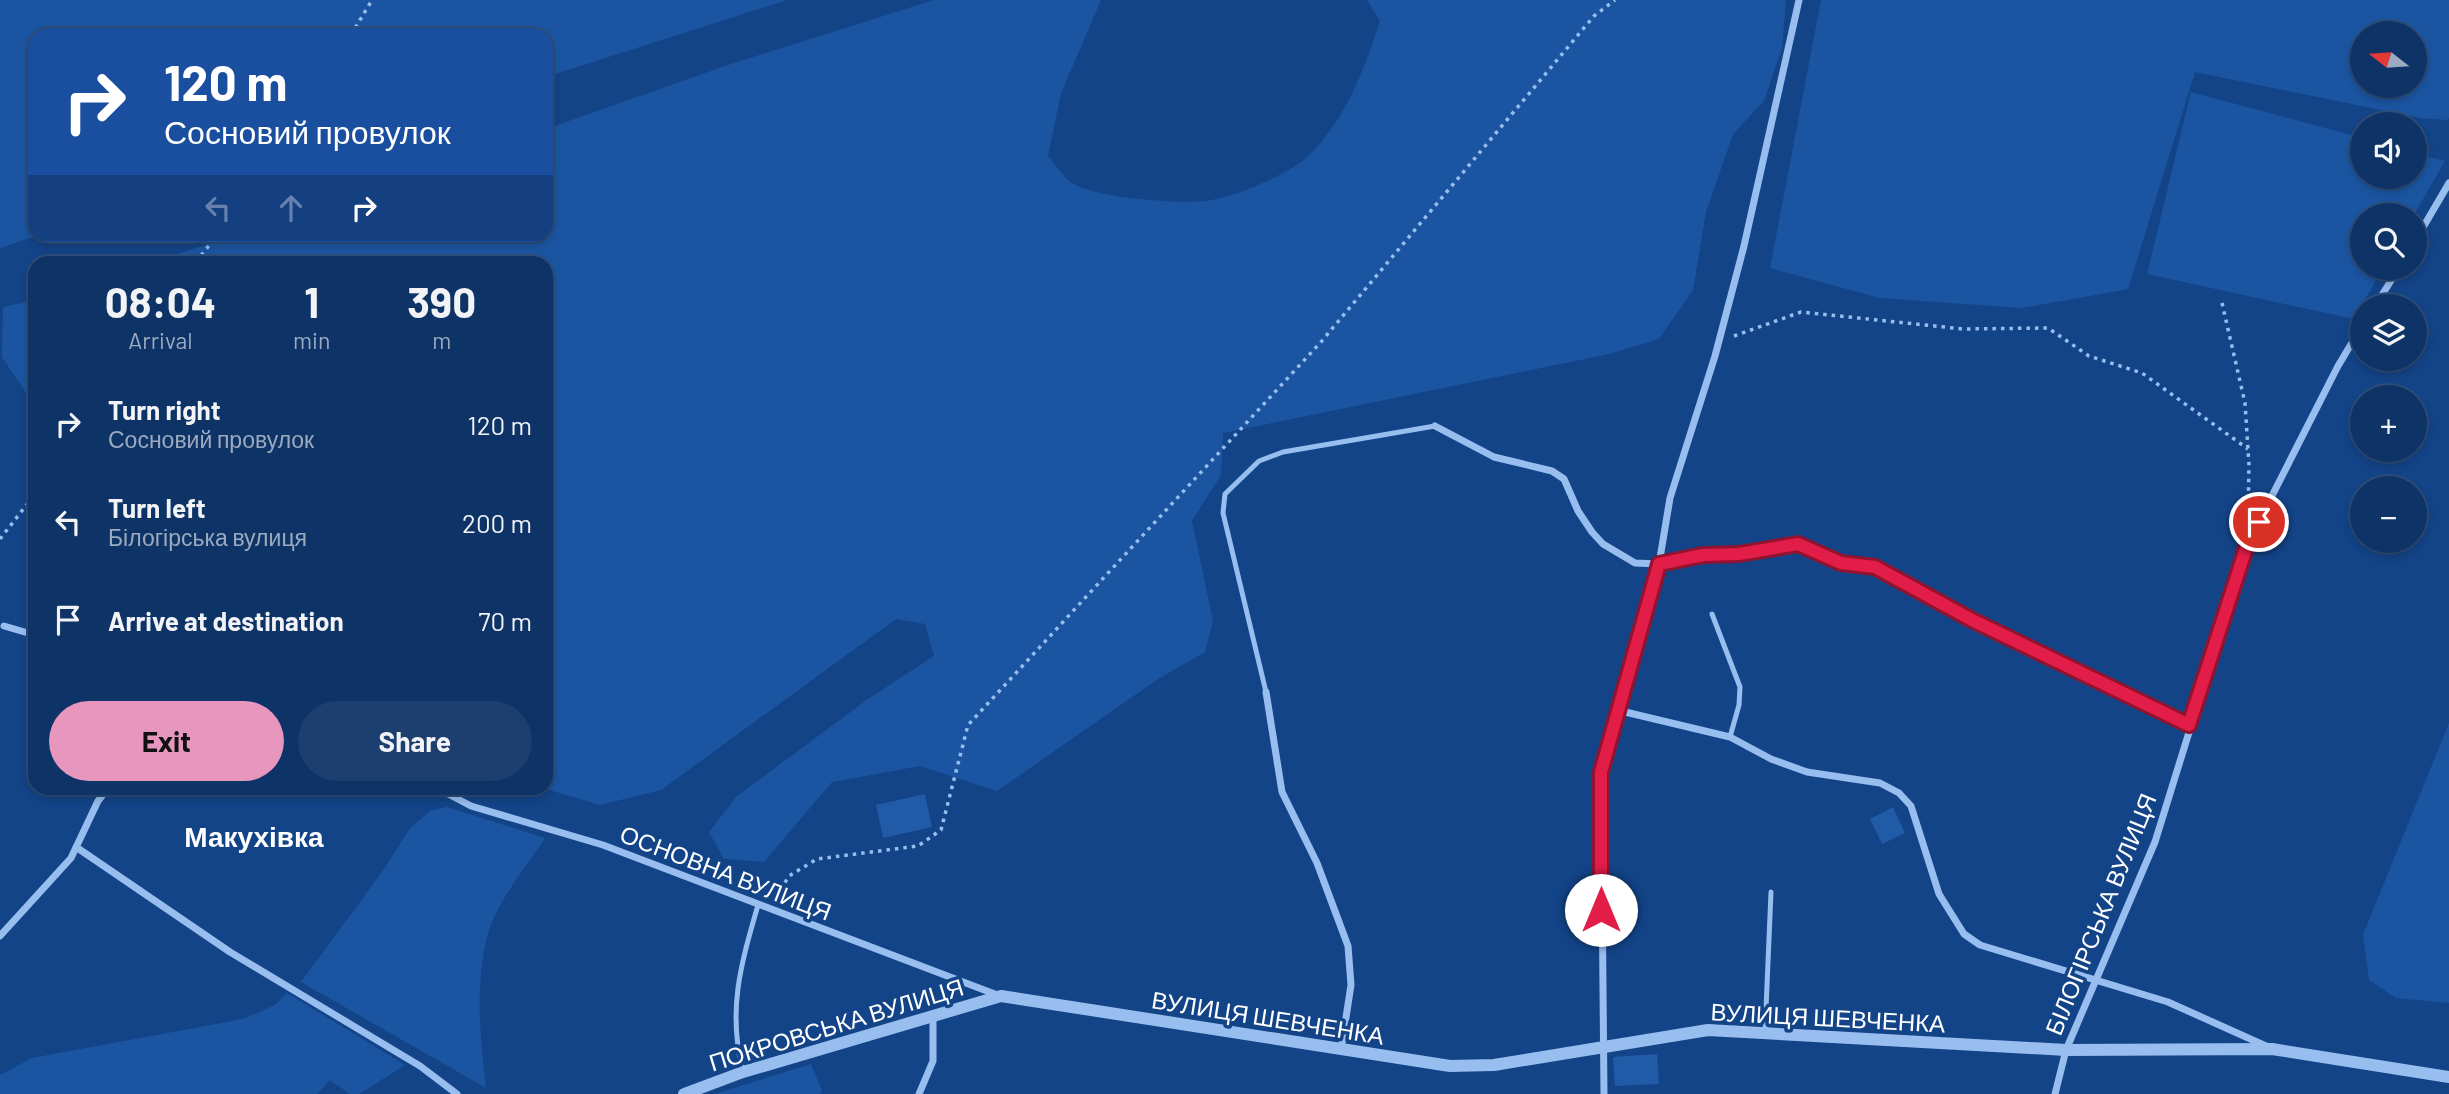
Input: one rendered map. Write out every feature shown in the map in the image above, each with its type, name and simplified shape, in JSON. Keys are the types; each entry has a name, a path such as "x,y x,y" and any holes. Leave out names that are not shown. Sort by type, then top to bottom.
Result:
{"street":[{"path":"1604,1094 1601,1048 1601,772 1621,711 1659,564 1670,498 1718,342 1770,139 1799,0"},
{"path":"2427,221 2449,183"},
{"name":"БІЛОГІРСЬКА ВУЛИЦЯ","path":"2055,1094 2066,1050 2155,842 2189,725 2247,545 2350,346"},
{"path":"1435,426 1494,457 1564,479 1578,511 1603,544 1635,563 1659,564 1703,555 1739,554 1798,544 1841,563 1875,567 1972,620 2189,725"},
{"path":"4,626 28,633"},
{"path":"1266,692 1282,792 1317,863 1348,946 1351,985 1341,1050"},
{"path":"1621,711 1730,737 1771,759 1807,772 1880,783 1899,793 1911,806 1939,894 1964,934 1980,945 2168,1002 2272,1049"},
{"path":"0,936 71,858 102,795"},
{"name":"ОСНОВНА ВУЛИЦЯ","path":"450,795 471,806 603,845 1000,996"},
{"path":"76,847 230,952 420,1066 457,1094"},
{"name":"ВУЛИЦЯ ШЕВЧЕНКА","path":"1000,996 1450,1066 1494,1065 1708,1030 2066,1050 2272,1049 2449,1077"},
{"name":"ПОКРОВСЬКА ВУЛИЦЯ","path":"684,1094 743,1072 1000,996"},
{"path":"919,1094 933,1061 933,1016"}],"lane":[{"path":"1266,692 1223,513 1225,494 1259,461 1283,452 1435,426"},
{"path":"1712,614 1740,687 1739,705 1730,737"},
{"path":"1765,1033 1772,892"},
{"path":"743,1072 734,1036 739,968 758,905"}],"path":[{"path":"355,28 372,0"},
{"path":"769,909 789,876 817,859 918,846 941,830 968,726 1321,342 1594,16 1615,0"},
{"path":"201,256 212,242"},
{"path":"2222,303 2245,403 2248,449 2247,545"},
{"path":"1718,342 1801,312 1963,329 2048,328 2089,356 2142,373 2248,449"},
{"path":"0,539 28,503"}],"shaded area":[{"path":"0,0 787,0 553,75 553,28 28,28 28,239 0,248"},
{"path":"934,0 1101,0 1061,93 1048,156 1069,181 1079,187 1134,199 1192,202 1230,195 1274,178 1299,163 1321,142 1333,127 1352,93 1380,21 1367,0 1786,0 1782,48 1764,101 1733,134 1706,212 1693,290 1659,339 1609,354 1223,433 1221,475 1192,521 1213,621 1205,652 1158,679 997,791 920,766 832,782 764,862 724,859 709,832 736,797 868,699 934,656 925,624 896,619 661,790 600,805 553,791 553,256 171,256 214,242 553,242 553,127 731,64"},
{"path":"1821,0 2449,0 2447,120 2427,119 2427,112 2391,112 2195,72 2128,289 2022,308 1880,298 1770,268"},
{"path":"2191,92 2350,135 2350,189 2427,189 2427,156 2445,161 2421,203 2350,203 2350,280 2376,280 2368,294 2350,294 2350,318 2147,274"},
{"path":"28,302 28,396 2,357 3,307"},
{"path":"2449,723 2449,1003 2396,998 2369,980 2363,935"},
{"path":"447,807 545,838 504,898 487,937 480,993 486,1088 301,982 382,872 410,828 430,811"},
{"path":"287,993 405,1065 359,1094 350,1094 330,1080 317,1094 0,1094 0,1075 32,1058 243,1019 275,1005"},
{"path":"811,1064 822,1091 820,1094 715,1094"}],"building":[{"path":"925,794 932,827 883,838 876,805"},
{"path":"1893,807 1905,833 1882,844 1870,819"},
{"path":"1657,1054 1659,1084 1615,1086 1613,1057"}],"district":[{"name":"Макухівка","path":"254,836"}],"route":[{"path":"1601,910 1601,772 1621,711 1659,564 1703,555 1739,554 1798,544 1841,563 1875,567 1972,620 2189,725 2247,545 2259,522"}]}
